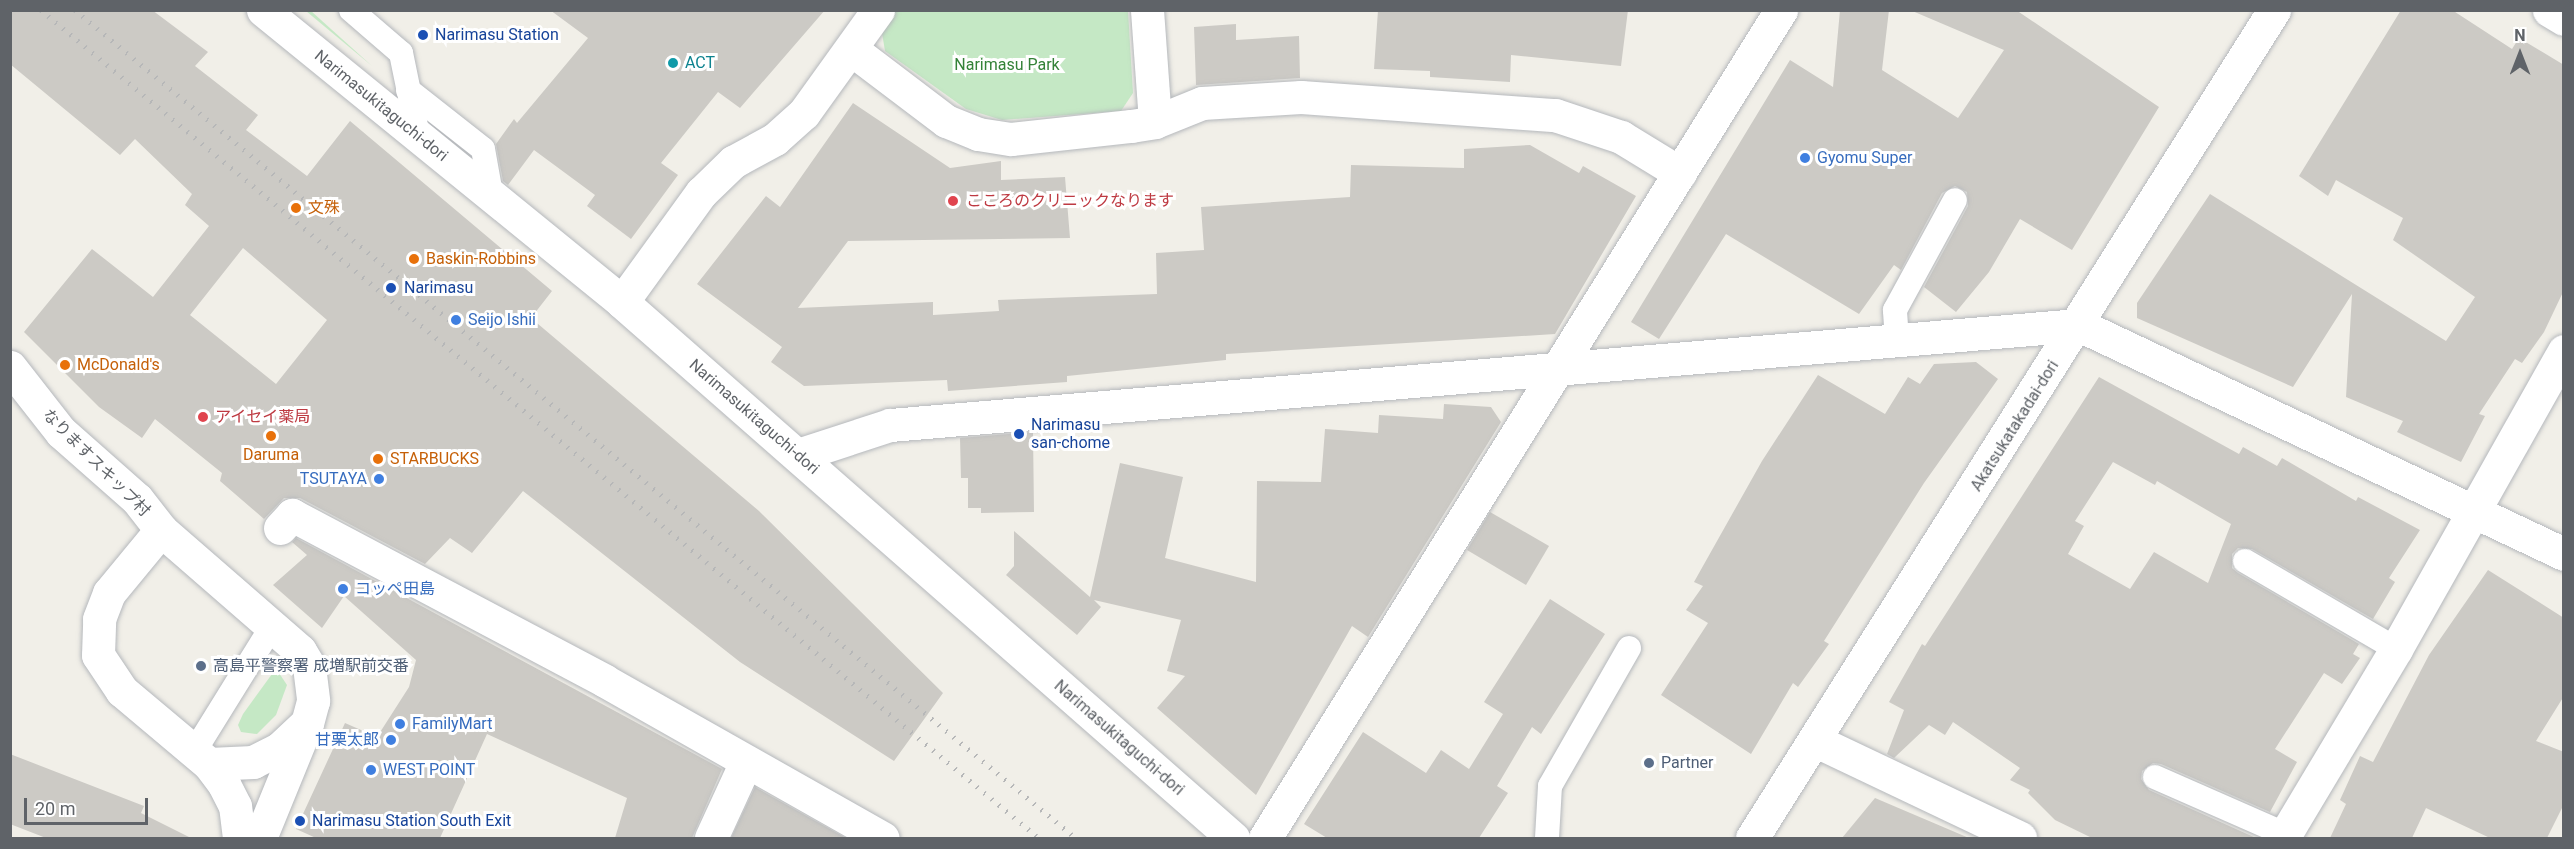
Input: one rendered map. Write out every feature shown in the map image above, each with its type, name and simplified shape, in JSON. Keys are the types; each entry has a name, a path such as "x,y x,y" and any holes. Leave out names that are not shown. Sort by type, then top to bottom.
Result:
{"street":[{"name":"Narimasukitaguchi-dori","path":"263,10 622,302 1233,838"},
{"path":"622,302 701,193 733,162 795,122 878,10"},
{"path":"1147,10 1155,122"},
{"path":"1265,838 1781,10"},
{"name":"Akatsukatakadai-dori","path":"1752,838 1816,741 2079,325 2274,10"},
{"path":"2549,10 2564,19"},
{"path":"851,49 946,122 978,134 1011,139 1155,122 1202,104 1301,96 1523,110 1587,123 1622,137 1680,173"},
{"path":"798,455 890,425 2079,325 2564,554"},
{"path":"2284,836 2396,649 2564,351"},
{"name":"なりますスキップ村","path":"10,367 61,432 137,499 161,530 300,651 309,666 313,701 307,723 246,838"},
{"path":"280,528 292,514 605,681 883,838"},
{"path":"161,530 109,593 99,619 98,655 122,691 201,758 235,806 246,838"},
{"path":"201,758 253,762 280,748 307,723"},
{"path":"1816,741 2019,838"},
{"path":"711,838 746,762"}],"lane":[{"path":"351,10 401,53 418,136"},
{"path":"408,90 483,148 491,194"},
{"path":"1897,340 1895,310 1955,200"},
{"path":"2245,561 2396,649"},
{"path":"201,758 272,626"},
{"path":"1547,838 1550,786 1629,648"},
{"path":"2155,777 2284,836"}],"green space":[{"path":"306,11 311,11 372,66"},
{"name":"Narimasu Park","path":"893,11 1128,11 1133,93 1121,111 1002,120 966,109 885,51 881,27"},
{"path":"279,673 287,685 276,715 257,734 241,732 238,725 243,714 272,674"}],"building":[{"path":"10,10 152,10 208,52 195,66 258,115 246,130 307,176 350,121 552,291 531,318 759,511 943,693 894,761 740,662 523,491 472,553 450,538 425,564 300,498 284,498 264,519 220,481 222,473 155,419 142,438 99,407 24,332 92,249 153,297 209,226 185,205 192,194 135,139 120,155 10,64","holes":["243,248 327,320 276,384 190,315"]},
{"path":"550,10 825,10 740,108 718,92 661,163 678,175 631,239 587,206 595,195 534,150 508,185 503,181 496,144 514,119 517,123 588,38"},
{"path":"1378,10 1628,10 1621,66 1511,55 1510,82 1430,77 1430,71 1374,69"},
{"path":"1840,10 1889,10 1882,70 1958,118 2004,50 1910,10 2016,10 2159,107 2072,250 2020,219 1989,272 1956,312 1924,287 1968,206 1967,192 1955,186 1942,193 1901,270 1894,265 1859,314 1726,234 1659,339 1631,322 1790,60 1833,87"},
{"path":"2401,10 2452,10 2512,49 2519,38 2564,65 2564,290 2544,332 2522,363 2515,359 2479,414 2485,416 2461,462 2397,432 2403,421 2346,397 2352,294 2293,387 2137,318 2137,303 2210,194 2446,341 2475,297 2393,240 2403,218 2336,180 2328,196 2299,176"},
{"path":"1236,24 1236,40 1299,36 1300,78 1196,85 1194,27"},
{"path":"853,103 950,168 1001,161 1001,180 1065,177 1070,238 848,241 798,308 933,302 933,315 999,311 998,300 1157,294 1156,253 1204,250 1201,207 1350,197 1351,165 1464,168 1464,149 1530,145 1579,173 1583,166 1636,196 1555,334 1226,354 1226,360 1067,376 1067,382 948,391 947,380 804,386 771,362 782,347 697,284 766,196 780,207"},
{"path":"1976,362 1998,379 1924,483 1824,641 1829,644 1798,687 1793,683 1751,754 1661,695 1708,623 1686,610 1703,586 1694,582 1762,461 1818,375 1885,414 1908,377 1920,384 1934,364"},
{"path":"2099,377 2239,454 2243,447 2277,466 2282,458 2356,501 2358,497 2420,530 2389,578 2395,582 2373,619 2252,549 2238,548 2232,554 2232,568 2238,573 2359,644 2353,654 2360,658 2342,684 2324,673 2275,749 2297,762 2270,812 2161,764 2153,763 2142,771 2141,779 2149,790 2256,838 2092,838 2055,820 2028,793 2030,790 2010,780 2020,768 1953,722 1945,735 1929,725 1894,758 1887,754 1904,710 1889,702 1922,644 1925,646","holes":["2113,462 2155,485 2157,481 2231,524 2208,583 2154,552 2130,589 2068,554 2084,526 2075,521"]},
{"path":"1444,404 1491,407 1501,422 1368,637 1352,626 1256,795 1157,708 1185,676 1167,671 1181,620 1094,600 1101,607 1077,635 1006,575 1014,566 1014,531 1090,597 1120,463 1183,477 1165,558 1256,582 1257,481 1321,482 1325,429 1378,433 1379,415 1443,419"},
{"path":"1033,432 1034,512 981,513 981,508 968,508 968,478 961,478 960,438"},
{"path":"1490,512 1549,546 1526,585 1467,550"},
{"path":"296,538 722,769 692,838 615,838 627,798 487,734 440,838 316,838 296,829 345,723 377,737 409,687 416,660 344,596 322,628 273,585 307,555 292,542"},
{"path":"2488,570 2564,618 2564,696 2536,741 2564,752 2564,804 2547,838 2490,838 2426,808 2412,838 2330,838 2346,804 2340,800 2360,756 2373,762 2429,655"},
{"path":"1550,599 1605,634 1541,734 1532,727 1497,786 1508,793 1479,838 1327,838 1304,824 1363,732 1426,773 1441,750 1469,769 1503,714 1484,702"},
{"path":"10,754 144,806 141,813 191,838 46,838 10,824"},
{"path":"755,787 846,838 731,838"},
{"path":"1875,798 1969,838 1842,838"}],"railway":[{"path":"41,10 1039,838"},
{"path":"75,10 1076,838"}],"place":[{"name":"Narimasu Station","path":"423,35"},
{"name":"ACT","path":"673,63"},
{"name":"Gyomu Super","path":"1805,158"},
{"name":"こころのクリニックなります","path":"953,201"},
{"name":"文殊","path":"296,208"},
{"name":"Baskin-Robbins","path":"414,259"},
{"name":"Narimasu","path":"391,288"},
{"name":"Seijo Ishii","path":"456,320"},
{"name":"McDonald's","path":"65,365"},
{"name":"アイセイ薬局","path":"203,417"},
{"name":"Narimasu san-chome","path":"1019,434"},
{"name":"Daruma","path":"271,436"},
{"name":"STARBUCKS","path":"378,459"},
{"name":"TSUTAYA","path":"379,479"},
{"name":"コッペ田島","path":"343,589"},
{"name":"高島平警察署 成増駅前交番","path":"201,666"},
{"name":"FamilyMart","path":"400,724"},
{"name":"甘栗太郎","path":"391,740"},
{"name":"Partner","path":"1649,763"},
{"name":"WEST POINT","path":"371,770"},
{"name":"Narimasu Station South Exit","path":"300,821"}]}
